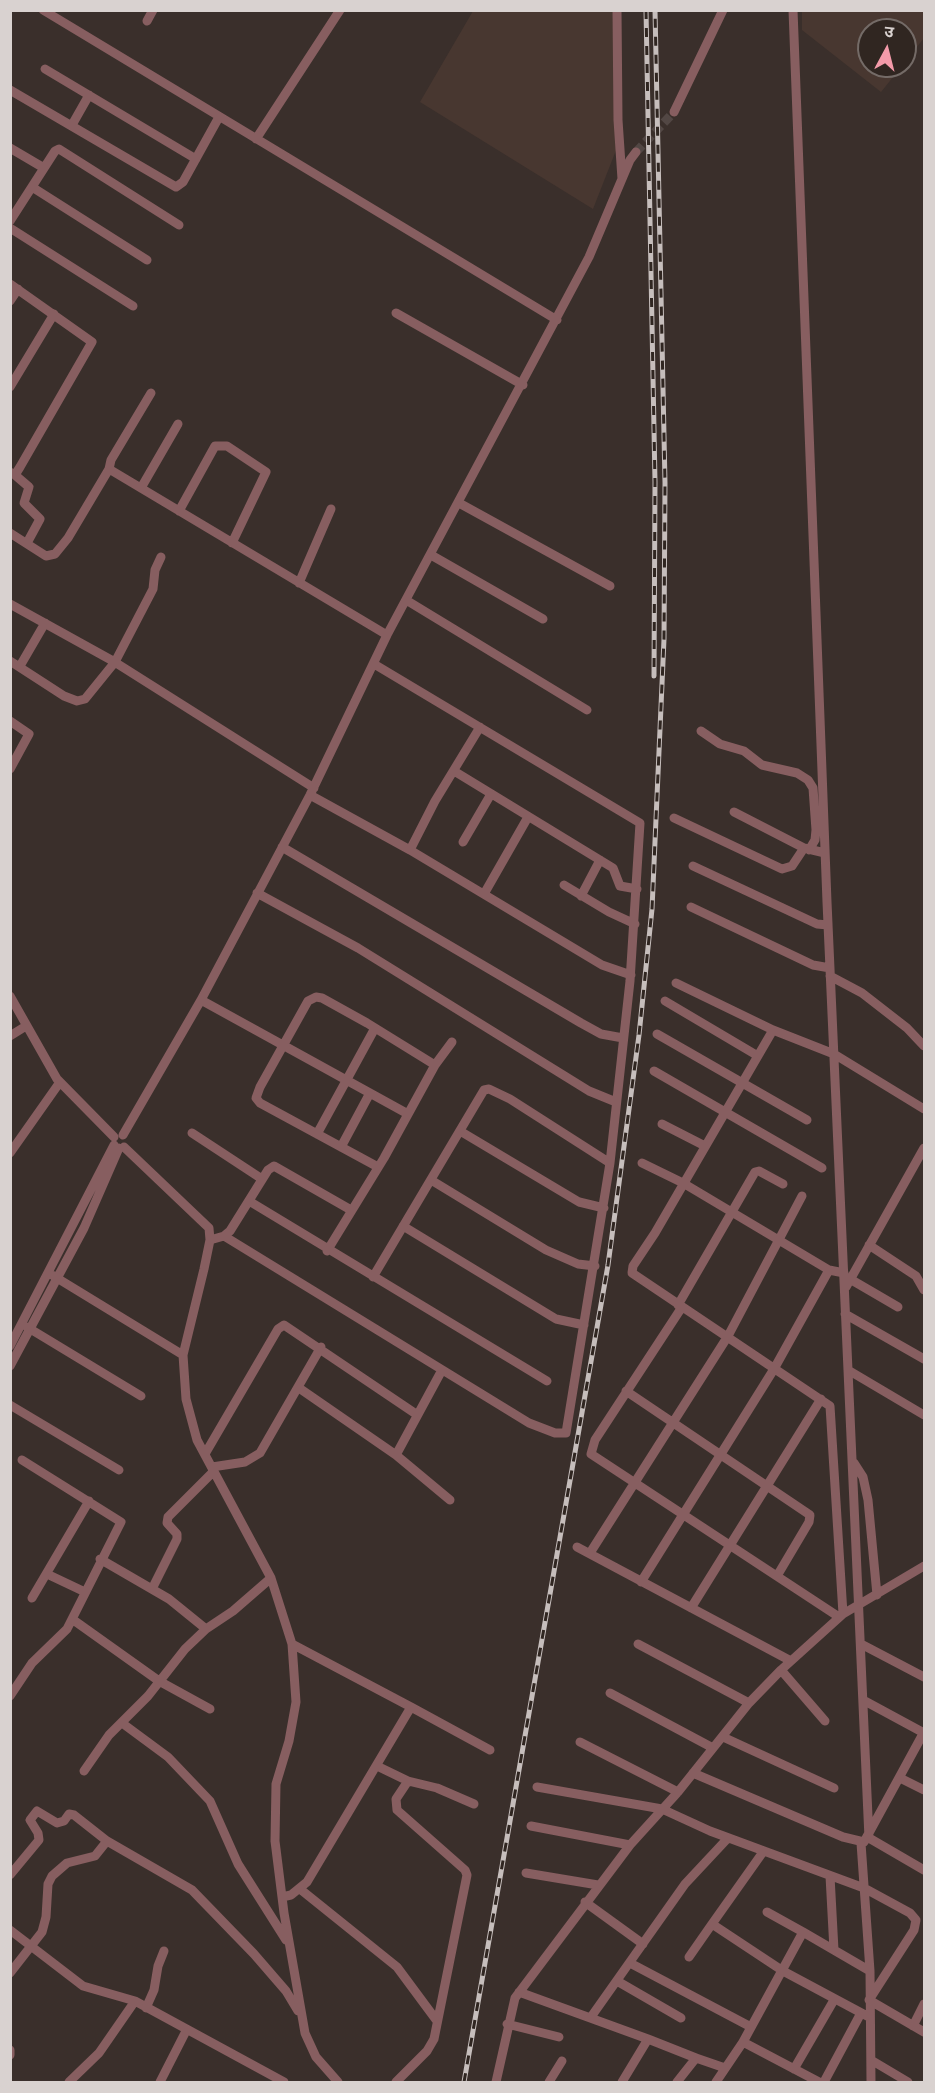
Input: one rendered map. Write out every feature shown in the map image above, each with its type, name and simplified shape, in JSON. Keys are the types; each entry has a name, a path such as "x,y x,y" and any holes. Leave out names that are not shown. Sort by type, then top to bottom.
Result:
{"street":[{"path":"147,21 153,10"},
{"path":"256,139 340,10"},
{"path":"617,10 618,120 622,180"},
{"path":"674,112 723,10"},
{"path":"793,10 815,851 827,969 839,1273 844,1289 853,1461 848,1611"},
{"path":"48,12 557,320"},
{"path":"45,69 196,159"},
{"path":"10,90 176,187 183,182 219,117"},
{"path":"72,125 89,95"},
{"path":"10,148 44,168"},
{"path":"10,221 55,151 62,150 179,225"},
{"path":"10,1366 26,1327 84,1228 119,1142 201,1000 312,792 387,635 557,320 602,231 636,152"},
{"path":"32,188 147,260"},
{"path":"10,228 133,306"},
{"path":"10,301 14,287 89,338 91,345 13,473 29,488 25,504 40,516 39,524 27,543"},
{"path":"396,313 523,385"},
{"path":"10,387 54,314"},
{"path":"10,533 46,556 60,550 151,393"},
{"path":"141,488 178,424"},
{"path":"179,511 215,446 222,444 236,451 263,468 266,474 232,543"},
{"path":"109,469 387,635"},
{"path":"459,502 610,586"},
{"path":"299,583 331,509"},
{"path":"431,555 543,619"},
{"path":"10,661 64,696 81,701 115,662 153,589 155,570 161,557"},
{"path":"406,600 587,710"},
{"path":"10,604 115,662 312,792 602,965 631,975"},
{"path":"20,666 45,623"},
{"path":"224,1236 529,1423 564,1434 569,1426 610,1163 631,975 639,821 374,664"},
{"path":"10,721 26,730 28,734 10,769"},
{"path":"410,850 480,727"},
{"path":"701,731 723,746 744,751 762,765 797,773 808,780 813,788 815,851"},
{"path":"454,771 616,871 620,886 637,889"},
{"path":"463,842 491,794"},
{"path":"734,812 815,851"},
{"path":"484,894 528,817"},
{"path":"674,818 782,869 792,866 815,851"},
{"path":"282,847 588,1027 601,1034 623,1038"},
{"path":"581,896 600,860"},
{"path":"693,866 824,924"},
{"path":"564,885 635,924"},
{"path":"257,893 358,948 589,1091 616,1102"},
{"path":"691,907 827,969 907,1028 924,1046"},
{"path":"676,983 773,1030 830,1053 924,1109"},
{"path":"10,996 60,1082 119,1142 207,1223 210,1240 183,1355 186,1399 197,1440 271,1578 292,1644 296,1702 275,1798 275,1841 300,2014 312,2050 338,2082"},
{"path":"378,1167 257,1100 257,1093 283,1045 308,1001 316,997 322,998 375,1028 435,1065"},
{"path":"201,1000 408,1114"},
{"path":"665,1001 758,1056"},
{"path":"10,1036 26,1026"},
{"path":"317,1134 375,1028"},
{"path":"743,2042 821,2082 865,2015 869,2000 870,1971 864,1888 861,1644 848,1611 832,1411 830,1406 821,1399 728,1336 633,1276 632,1270 727,1112 773,1030"},
{"path":"657,1034 807,1120"},
{"path":"327,1251 378,1167 435,1065 452,1042"},
{"path":"654,1071 822,1168"},
{"path":"10,1153 60,1082"},
{"path":"374,1277 484,1090 489,1089 610,1163"},
{"path":"341,1147 370,1093"},
{"path":"662,1124 705,1146"},
{"path":"460,1131 579,1202 604,1208"},
{"path":"192,1133 262,1179"},
{"path":"641,1582 774,1369 839,1273 869,1245 924,1148"},
{"path":"642,1163 684,1183 779,1241 898,1307"},
{"path":"210,1240 224,1236 268,1170 276,1167 351,1210"},
{"path":"783,1184 759,1171 756,1172 680,1306 590,1452 592,1456 634,1484 777,1576 848,1611"},
{"path":"431,1180 555,1254 578,1264 595,1266"},
{"path":"590,1553 728,1336 802,1196"},
{"path":"249,1201 327,1251 547,1381"},
{"path":"403,1226 556,1319 584,1325"},
{"path":"869,1245 916,1276 924,1290"},
{"path":"54,1276 183,1355"},
{"path":"845,1314 924,1359"},
{"path":"205,1454 280,1326 287,1326 321,1347 416,1414"},
{"path":"11,1345 26,1327"},
{"path":"26,1327 141,1396"},
{"path":"152,1589 177,1539 177,1534 167,1523 168,1517 213,1469 245,1462 260,1453 321,1347"},
{"path":"396,1455 416,1414 442,1370"},
{"path":"848,1370 924,1415"},
{"path":"299,1388 396,1455 450,1500"},
{"path":"626,1391 673,1425 811,1516 777,1576"},
{"path":"691,1608 821,1399"},
{"path":"10,1405 119,1470"},
{"path":"10,1696 27,1669 60,1637 72,1619 100,1559 121,1522 22,1460"},
{"path":"853,1461 863,1478 868,1500 877,1595"},
{"path":"32,1598 89,1501"},
{"path":"577,1547 791,1661"},
{"path":"100,1559 169,1599 206,1629"},
{"path":"496,2082 512,2004 585,1902 630,1845 678,1792 749,1703 781,1670 848,1611 924,1566"},
{"path":"47,1574 85,1593"},
{"path":"84,1771 109,1735 159,1681 179,1655 206,1629 233,1611 271,1578"},
{"path":"72,1619 159,1681 210,1709"},
{"path":"292,1644 490,1750"},
{"path":"638,1644 749,1703"},
{"path":"861,1644 924,1677"},
{"path":"781,1670 825,1720"},
{"path":"610,1693 713,1748"},
{"path":"863,1701 924,1733 865,1840"},
{"path":"282,1896 291,1895 300,1889 411,1707"},
{"path":"122,1722 168,1757 210,1801 238,1864 289,1945"},
{"path":"723,1737 834,1788"},
{"path":"580,1742 678,1792"},
{"path":"376,1766 408,1781 437,1788 474,1804"},
{"path":"693,1773 865,1840 924,1870"},
{"path":"900,1778 924,1790"},
{"path":"396,2082 431,2045 467,1875 465,1870 397,1810 396,1799 408,1781"},
{"path":"537,1787 662,1809 728,1838 864,1888 910,1913 916,1920 914,1930 869,2000"},
{"path":"10,1875 39,1840 38,1833 30,1820 38,1810 57,1823 64,1821 69,1814 74,1815 107,1841 192,1890 260,1961 286,1991 300,2014"},
{"path":"531,1826 630,1845"},
{"path":"591,2016 685,1884 728,1838"},
{"path":"10,1973 45,1924 48,1884 52,1876 70,1862 95,1856 107,1841"},
{"path":"689,1957 764,1852"},
{"path":"526,1873 598,1885"},
{"path":"830,1875 834,1950"},
{"path":"300,1889 397,1967 437,2021"},
{"path":"585,1902 643,1944"},
{"path":"767,1912 870,1971"},
{"path":"712,1924 783,1971 865,2015"},
{"path":"10,1930 83,1986 135,2001 186,2031 284,2082"},
{"path":"716,2082 743,2042 803,1932"},
{"path":"146,2007 154,1990 158,1966 164,1951"},
{"path":"630,1963 751,2027"},
{"path":"617,1981 681,2018"},
{"path":"519,1992 591,2016 725,2068"},
{"path":"794,2069 834,2000"},
{"path":"869,2000 924,2032"},
{"path":"69,2082 99,2053 135,2001"},
{"path":"913,2026 924,2004"},
{"path":"865,2015 871,2060 871,2082"},
{"path":"507,2024 559,2037"},
{"path":"162,2082 186,2031"},
{"path":"622,2082 648,2039"},
{"path":"10,2050 10,2055"},
{"path":"677,2082 696,2058"},
{"path":"871,2060 908,2082"},
{"path":"549,2082 562,2061"}],"shaded area":[{"path":"473,11 617,11 622,135 593,209 420,102"},
{"path":"802,11 924,11 924,38 917,47 917,18 857,18 857,73 802,30"},
{"path":"863,78 892,78 881,92"}],"tunnel":[{"path":"636,152 674,112"}],"railway":[{"path":"646,10 655,482 654,676"},
{"path":"464,2082 608,1265 639,1035 652,909 664,639 665,483 655,10"}]}
